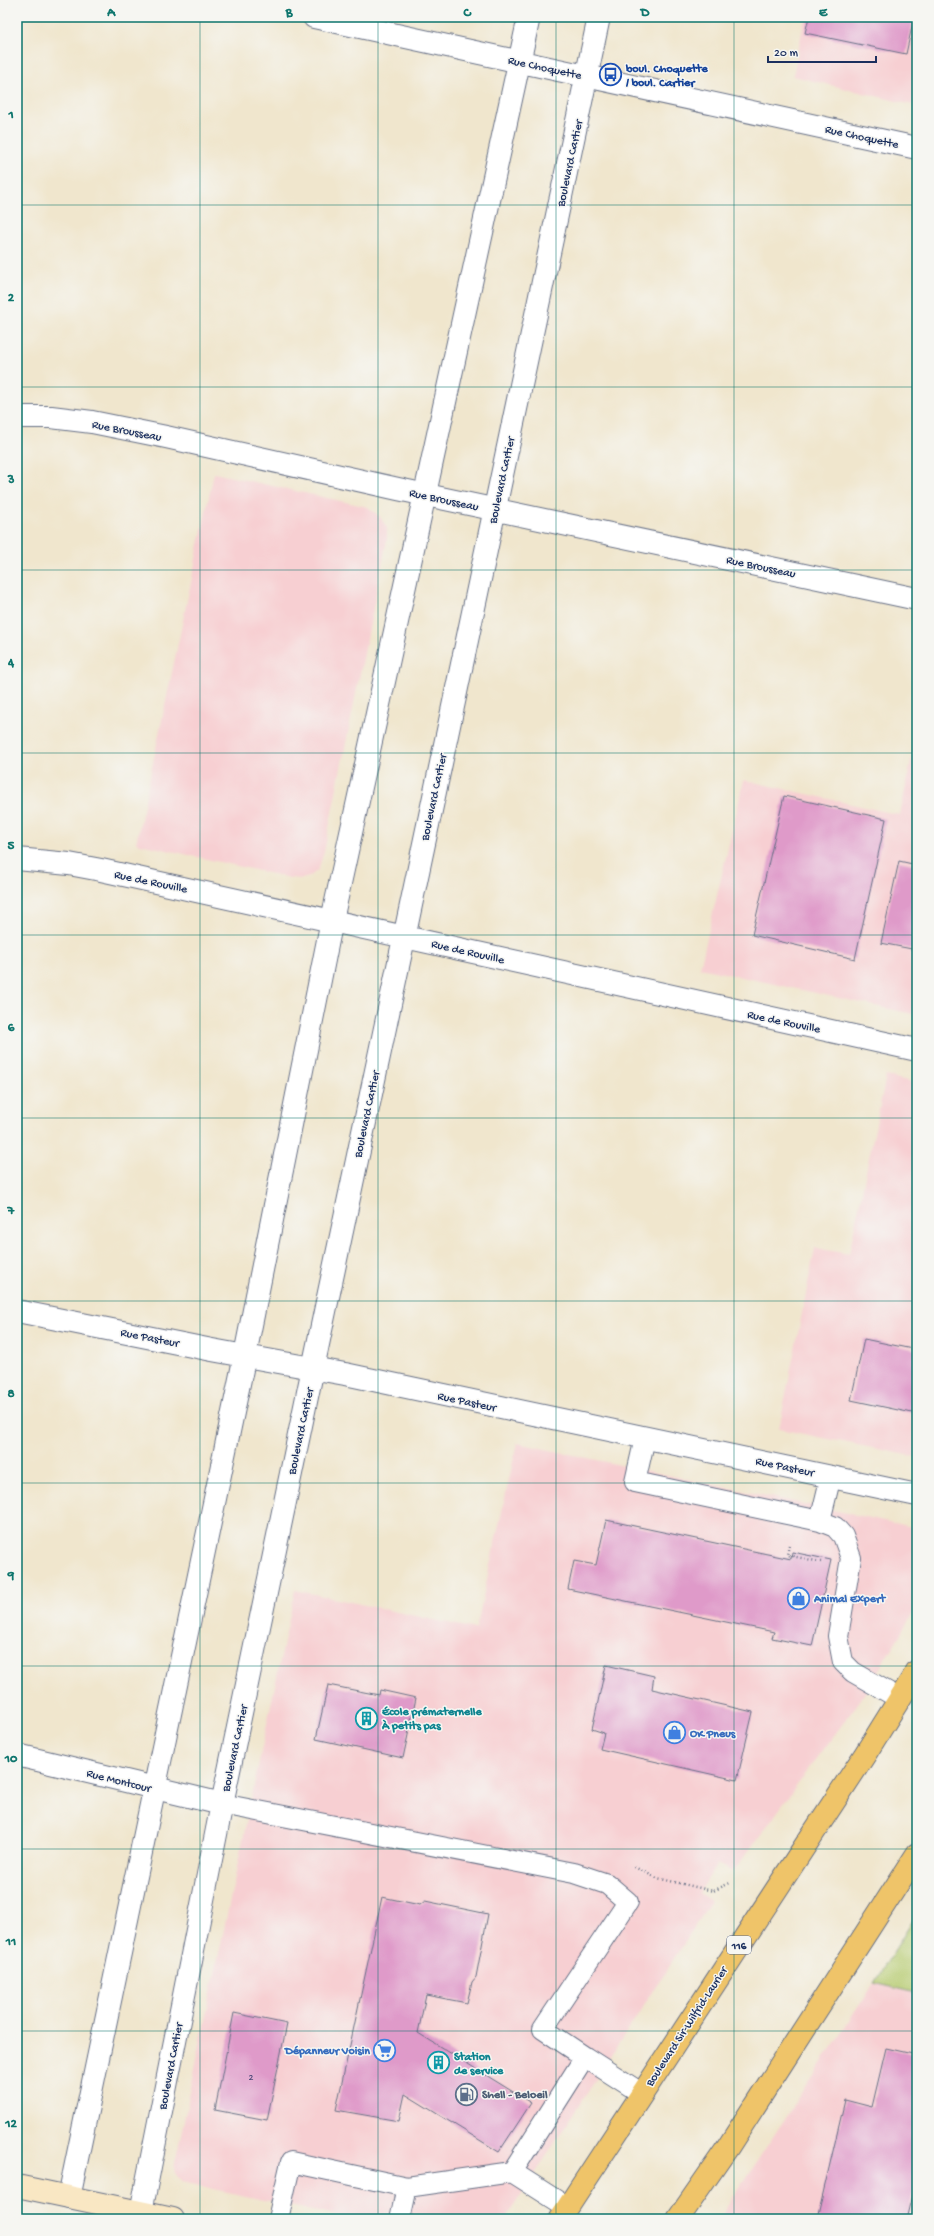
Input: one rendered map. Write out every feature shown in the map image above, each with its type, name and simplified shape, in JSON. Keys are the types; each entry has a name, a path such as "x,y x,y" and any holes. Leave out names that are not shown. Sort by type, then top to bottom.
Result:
{"main road":[{"name":"Boulevard Sir-Wilfrid-Laurier","path":"563,2213 917,1671"},
{"path":"678,2219 728,2147 917,1854"},
{"path":"17,2186 173,2219"}],"street":[{"name":"Rue Choquette","path":"314,17 917,148"},
{"path":"69,2197 245,1355 332,920 529,17"},
{"name":"Boulevard Cartier","path":"141,2212 222,1804 312,1368 599,17"},
{"name":"Rue Brousseau","path":"17,417 50,417 92,422 917,599"},
{"name":"Rue de Rouville","path":"17,859 82,866 332,920 654,994 917,1050"},
{"name":"Rue Pasteur","path":"17,1311 312,1368 917,1495"},
{"name":"Rue Montcour","path":"17,1755 222,1804"}],"lane":[{"path":"645,1438 635,1482 820,1521 835,1527 843,1536 851,1558 838,1636 843,1662 853,1672 900,1699"},
{"path":"820,1521 830,1476"},
{"path":"222,1804 574,1873 607,1884 628,1902 543,2029 642,2093"},
{"path":"512,2172 585,2057"},
{"path":"278,2219 291,2162 407,2187 512,2172 563,2213"},
{"path":"400,2219 407,2187"}],"path":[{"path":"635,1867 657,1878 712,1890 732,1882"}],"shaded area":[{"path":"805,17 917,17 917,106 793,76"},
{"path":"214,473 368,507 380,517 387,528 387,540 324,852 318,870 309,877 302,879 290,878 136,843"},
{"path":"917,731 917,1015 700,968 744,780 900,815"},
{"path":"886,1076 917,1083 917,1457 779,1429 815,1248 849,1254"},
{"path":"517,1443 917,1528 917,1607 861,1699 733,1872 717,1864 699,1893 711,1901 506,2219 349,2219 182,2182 175,2173 174,2168 295,1590 476,1629"},
{"path":"874,1983 917,1993 917,2219 719,2219"}],"green space":[{"path":"917,1914 917,1993 874,1983"}],"building":[{"path":"809,17 914,17 906,54 805,33"},
{"path":"784,796 886,819 855,959 752,935"},
{"path":"899,861 917,865 917,950 881,943"},
{"path":"864,1339 917,1350 917,1414 851,1400"},
{"path":"606,1520 791,1559 792,1552 831,1560 812,1646 772,1638 774,1632 568,1589 574,1561 596,1565"},
{"path":"606,1665 654,1676 652,1689 753,1712 737,1780 600,1749 604,1733 592,1729"},
{"name":"École prématernelle À petits pas","path":"328,1685 379,1695 380,1690 416,1698 403,1758 316,1739"},
{"path":"382,1897 420,1905 425,1901 488,1914 476,1977 472,1982 467,2003 426,1995 418,2033 531,2103 499,2152 405,2094 399,2121 336,2110"},
{"path":"234,2013 287,2024 267,2120 215,2110"},
{"path":"886,2048 917,2055 917,2177 907,2219 817,2219 845,2100 872,2107"}],"place":[{"name":"boul. Choquette / boul. Cartier","path":"611,75"},
{"name":"Animal Expert","path":"799,1598"},
{"name":"École prématernelle À petits pas","path":"366,1718"},
{"name":"OK Pneus","path":"674,1733"},
{"name":"Dépanneur Voisin","path":"385,2050"},
{"name":"Station de service","path":"439,2063"},
{"name":"Shell - Beloeil","path":"466,2094"}]}
